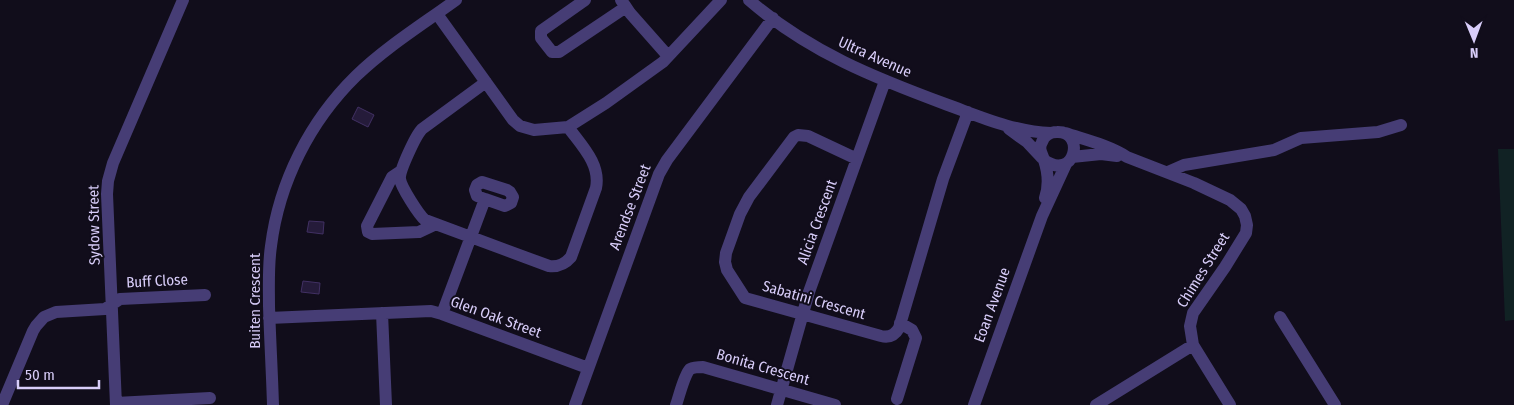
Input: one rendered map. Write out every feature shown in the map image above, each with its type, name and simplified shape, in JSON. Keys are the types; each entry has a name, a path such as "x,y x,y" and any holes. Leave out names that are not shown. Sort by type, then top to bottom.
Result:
{"street":[{"name":"Sydow Street","path":"116,404 107,194 110,172 116,154 183,0"},
{"name":"Buiten Crescent","path":"273,405 268,273 274,224 294,163 310,134 337,96 357,75 385,51 456,0"},
{"path":"585,0 541,31 541,38 552,52 559,52 624,4 668,56"},
{"path":"437,14 513,120 520,126 534,130 568,127 606,103 663,62 721,0"},
{"name":"Ultra Avenue","path":"749,0 826,53 855,68 998,123 1034,132 1051,132"},
{"name":"Arendse Street","path":"575,405 658,174 666,160 773,18"},
{"name":"Alicia Crescent","path":"776,405 802,314 885,81"},
{"path":"486,82 419,131 401,171 401,182 418,213 425,220 550,266 558,266 568,260 596,188 597,176 594,163 568,127"},
{"path":"897,399 916,338 912,330 900,322 943,179 968,112"},
{"name":"Ultra Avenue","path":"998,123 1016,133 1043,159"},
{"path":"1168,172 1184,165 1274,150 1301,138 1378,132 1401,125"},
{"path":"1051,132 1065,133 1074,144 1075,151 1069,161 1058,166 1051,165 1043,159 1040,150 1041,143 1051,132"},
{"name":"Chimes Street","path":"1065,133 1103,145 1127,157"},
{"name":"Sabatini Crescent","path":"857,159 808,136 798,135 794,137 749,197 737,221 726,253 725,262 727,270 745,298 884,337 894,334 899,328 900,322"},
{"name":"Chimes Street","path":"1069,161 1101,154 1127,157 1194,182 1230,200 1241,209 1245,216 1246,233 1194,313 1190,326 1193,345 1230,405"},
{"name":"Eoan Avenue","path":"974,405 1042,216 1048,192 1043,159"},
{"name":"Eoan Avenue","path":"1042,216 1069,161"},
{"path":"401,171 392,177 367,226 368,232 372,234 419,232 436,224"},
{"path":"442,314 485,199"},
{"name":"Buff Close","path":"2,405 33,331 44,317 56,312 105,309 120,299 205,295"},
{"name":"Glen Oak Street","path":"269,318 431,311 588,368"},
{"path":"382,314 386,405"},
{"path":"1280,317 1335,405"},
{"path":"1096,405 1193,345"},
{"name":"Bonita Crescent","path":"676,405 687,374 695,367 703,367 835,405"},
{"path":"116,404 210,398"}],"shaded area":[{"path":"1498,149 1514,149 1514,320 1505,321"}],"building":[{"path":"358,107 374,115 368,127 352,119"},
{"path":"309,221 324,222 323,234 307,232"},
{"path":"303,281 320,283 319,294 301,292"}]}
